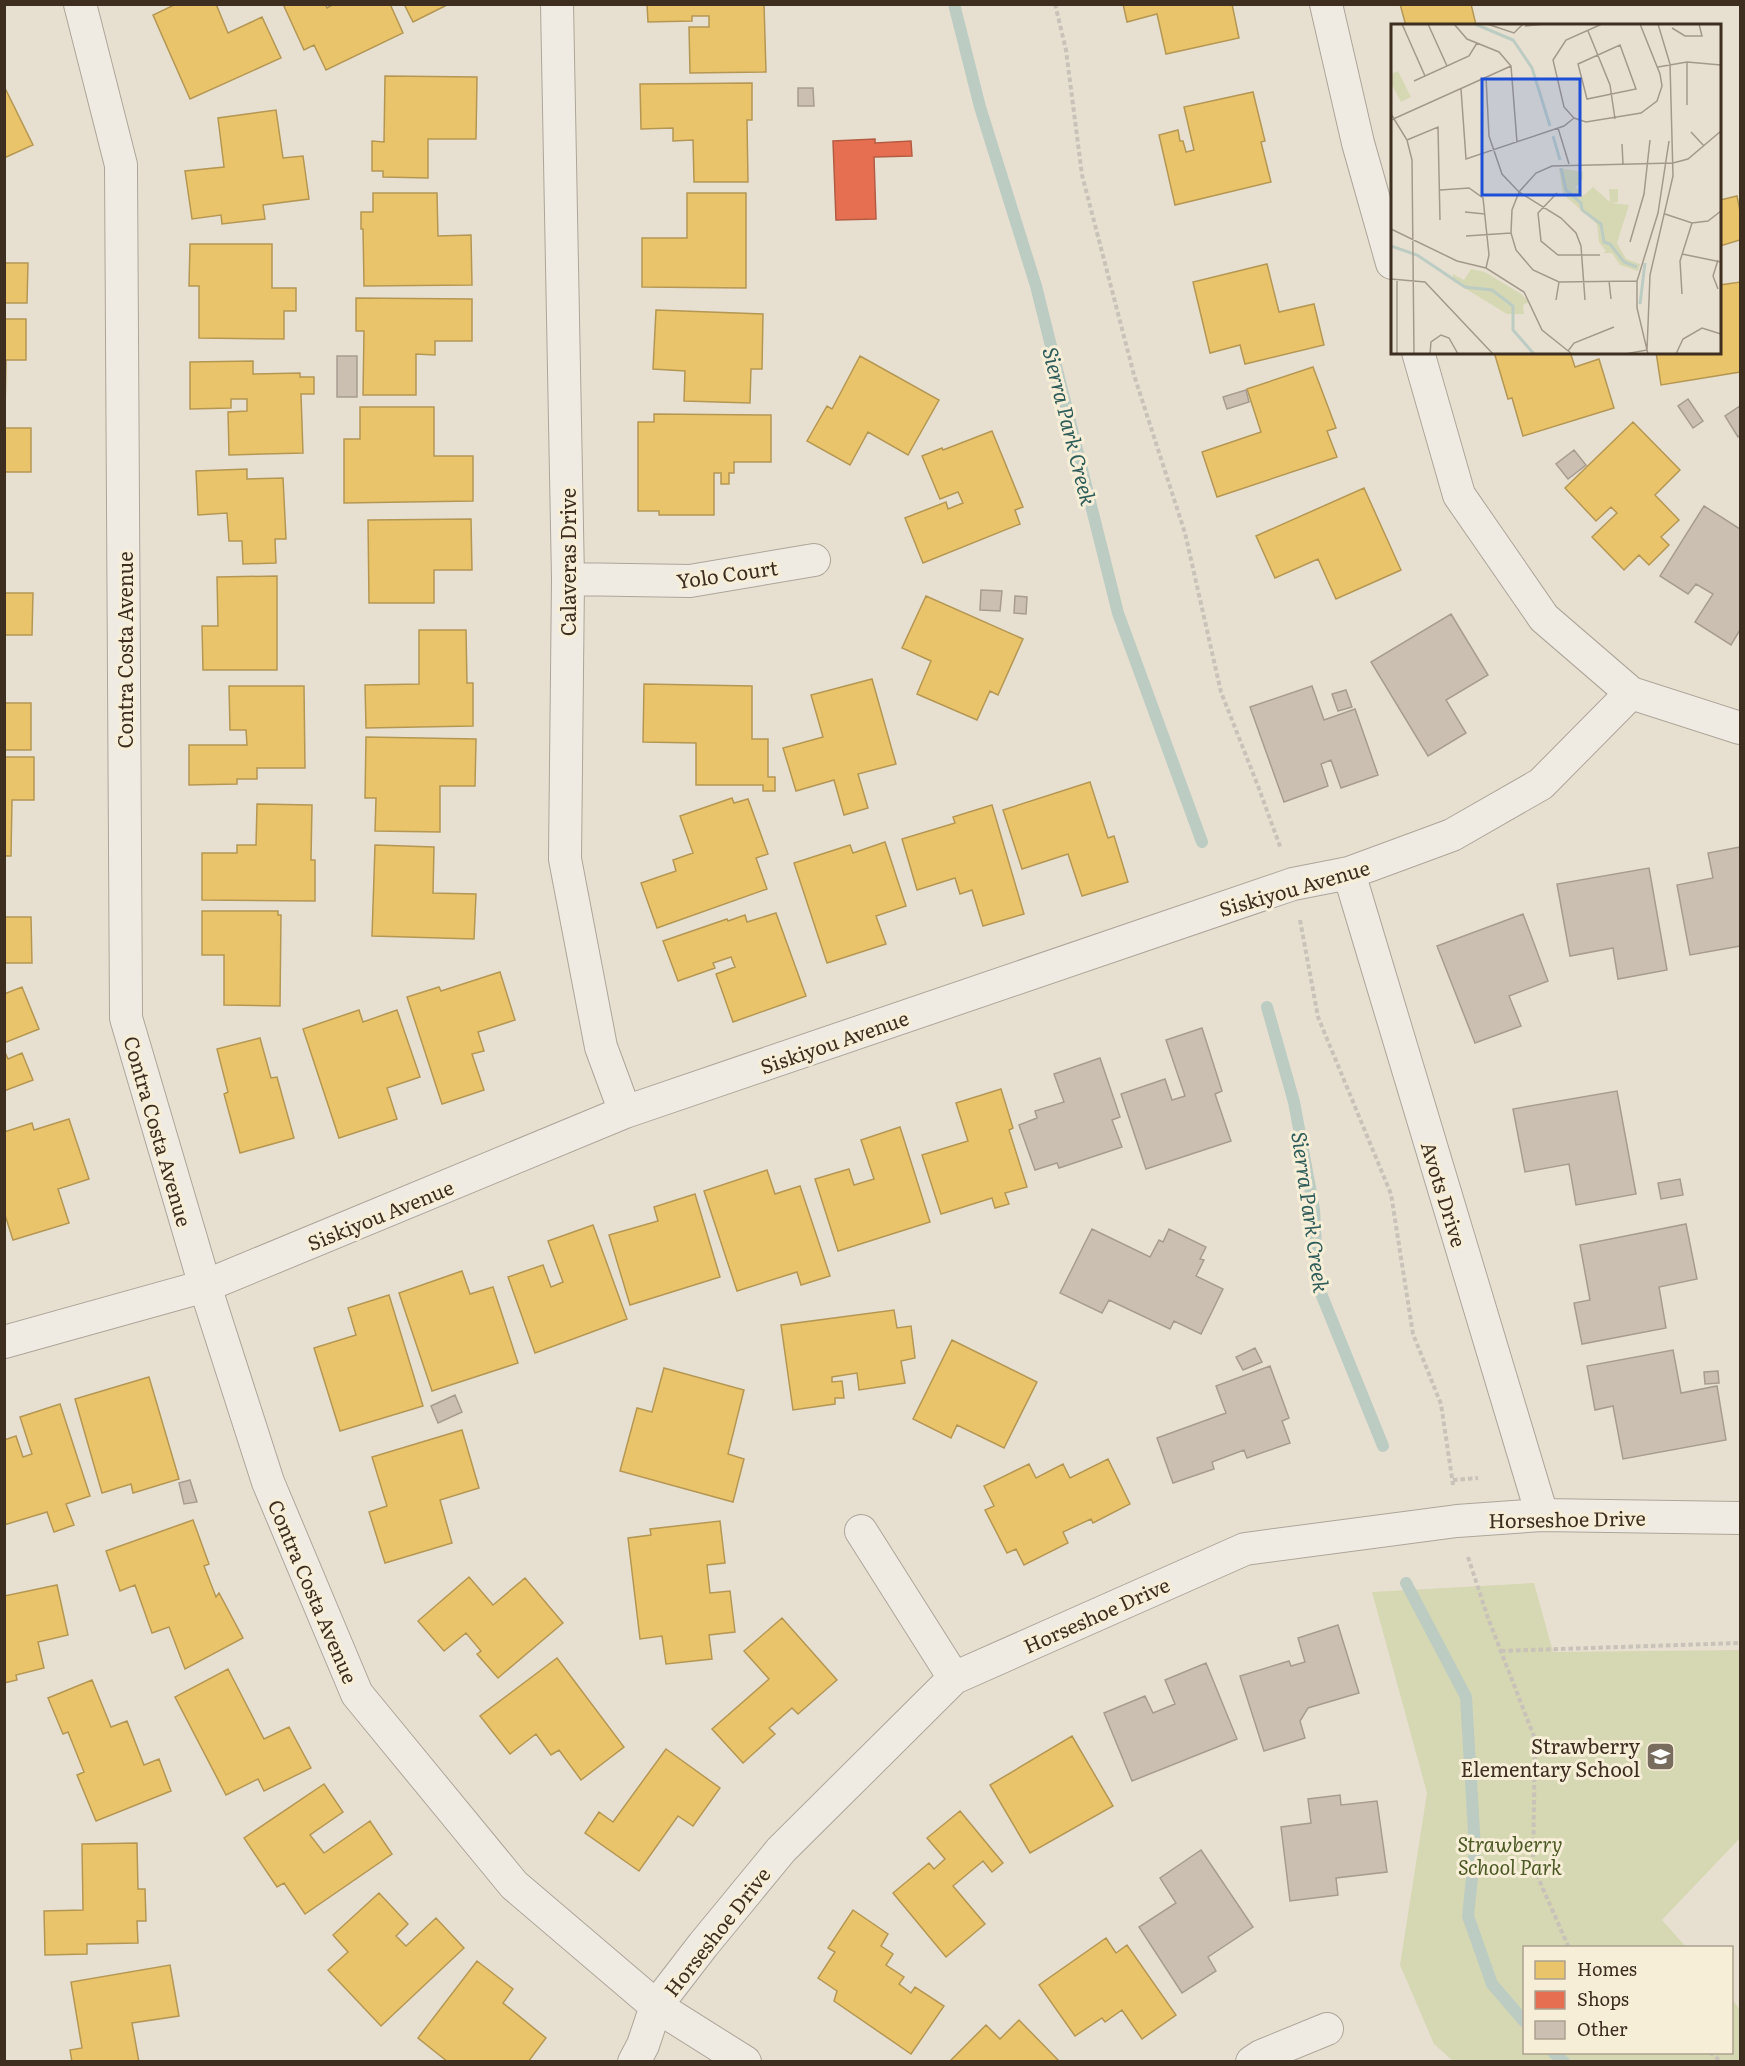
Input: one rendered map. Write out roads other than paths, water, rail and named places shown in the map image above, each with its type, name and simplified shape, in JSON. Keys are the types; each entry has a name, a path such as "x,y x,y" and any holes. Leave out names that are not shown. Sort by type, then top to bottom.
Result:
{"street":[{"name":"Contra Costa Avenue","path":"80,4 121,165 126,1018 205,1286 268,1482 357,1694 514,1885 656,2006 745,2061"},
{"name":"Calaveras Drive","path":"557,4 568,579 565,859 601,1047 625,1112"},
{"path":"1326,4 1358,142 1391,259"},
{"path":"1419,354 1458,495 1544,618 1631,693 1740,728"},
{"name":"Yolo Court","path":"568,579 690,581 814,560"},
{"name":"Siskiyou Avenue","path":"4,1342 205,1286 625,1112 1293,884 1349,873 1452,835 1541,784 1631,693"},
{"name":"Avots Drive","path":"1349,873 1542,1515"},
{"name":"Horseshoe Drive","path":"634,2061 643,2045 656,2006 781,1850 954,1678 1245,1549 1457,1521 1542,1515 1740,1518"},
{"path":"861,1531 954,1678"},
{"path":"1252,2061 1260,2055 1327,2029"}],"waterway":[{"name":"Sierra Park Creek","path":"954,4 980,107 1036,286 1118,613 1202,842"},
{"name":"Sierra Park Creek","path":"1267,1007 1294,1102 1314,1209 1318,1286 1383,1446"},
{"name":"Sierra Park Creek","path":"1406,1583 1466,1697 1475,1849 1468,1916 1492,1984 1523,2020"},
{"name":"Sierra Park Creek","path":"1555,2054 1564,2062"}],"place":[{"name":"Strawberry Elementary School","path":"1661,1757"}],"park label":[{"name":"Strawberry School Park","path":"1510,1854"}]}
